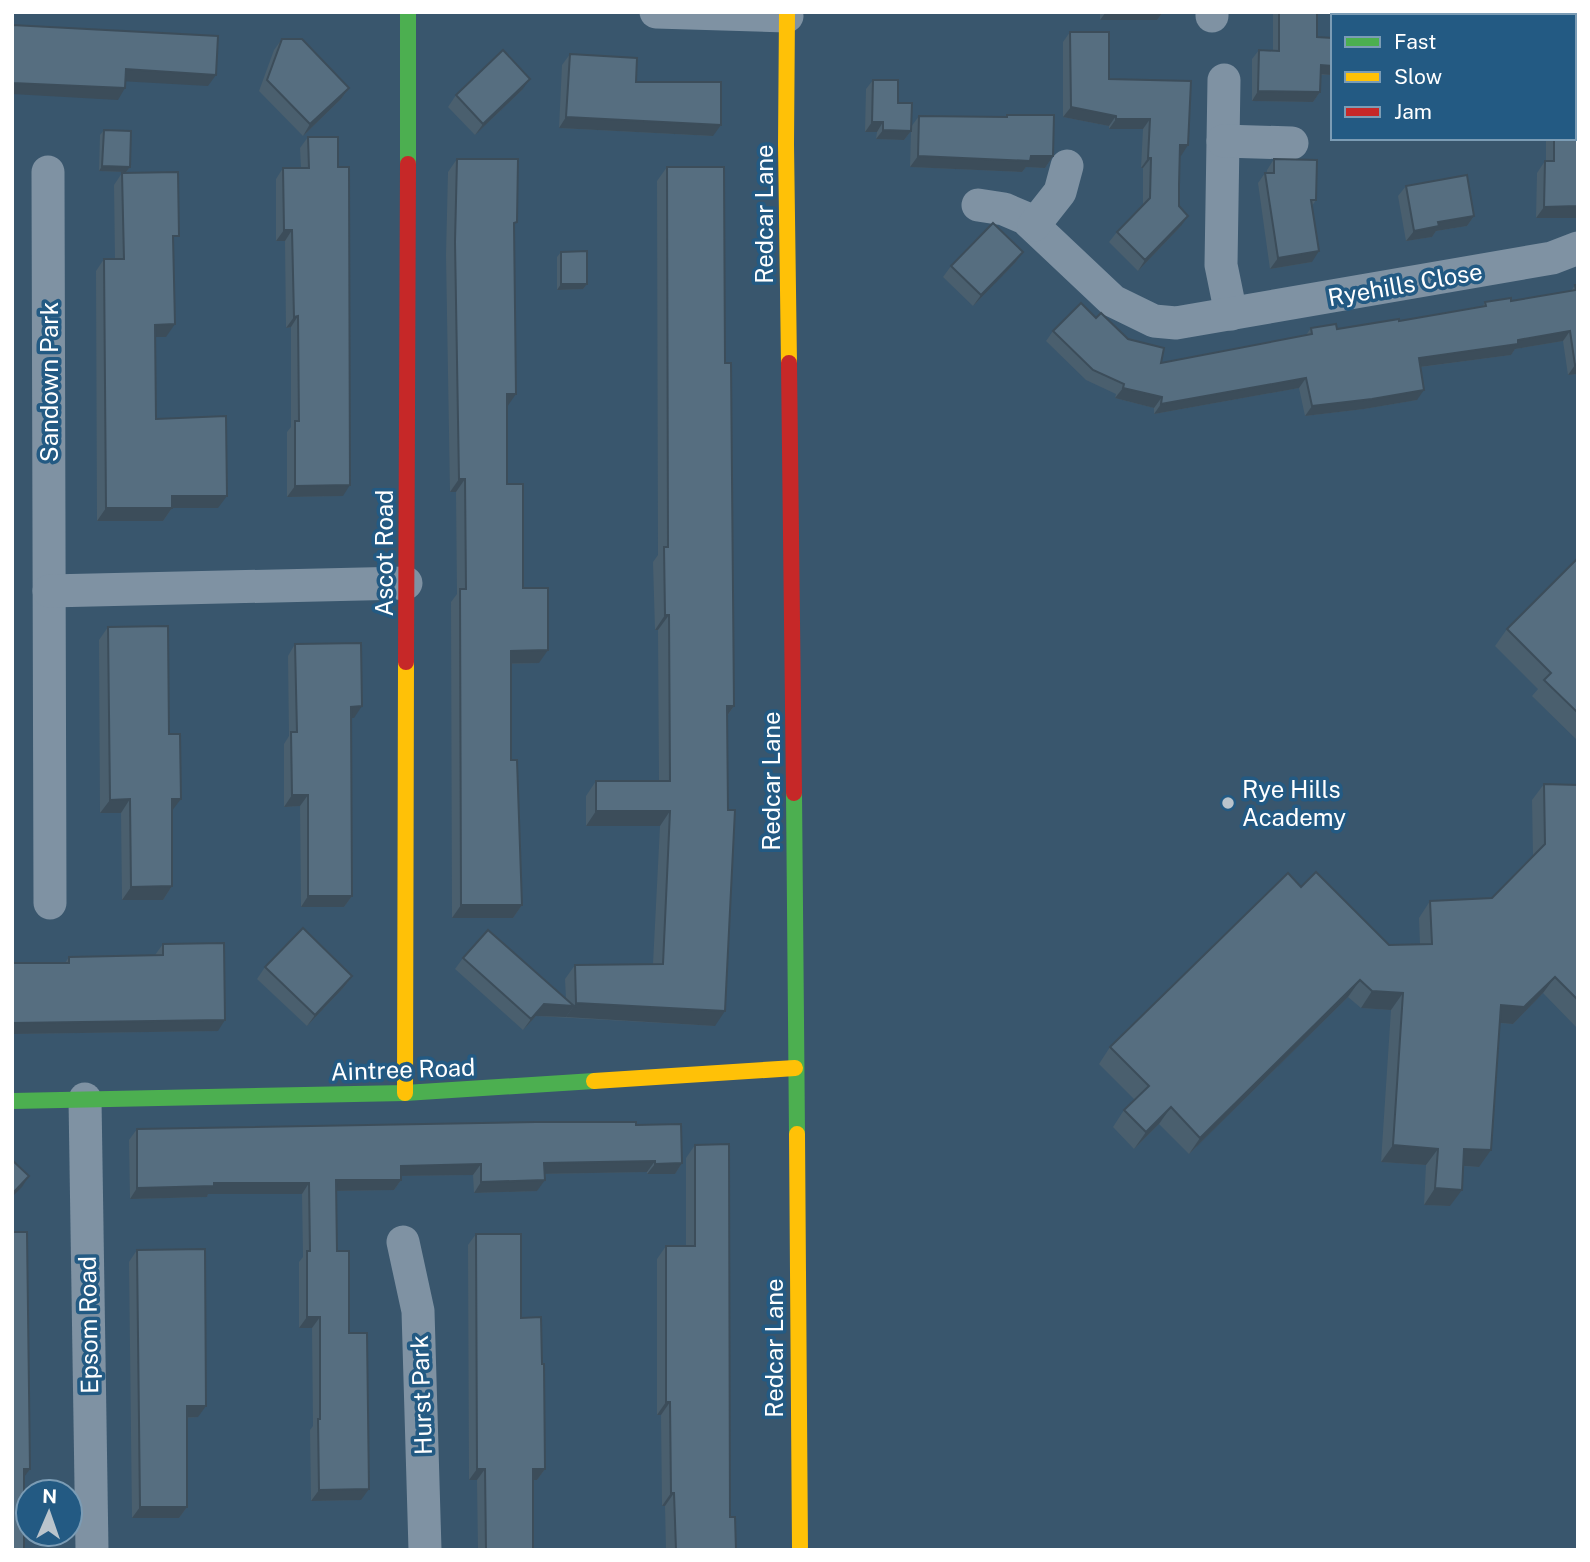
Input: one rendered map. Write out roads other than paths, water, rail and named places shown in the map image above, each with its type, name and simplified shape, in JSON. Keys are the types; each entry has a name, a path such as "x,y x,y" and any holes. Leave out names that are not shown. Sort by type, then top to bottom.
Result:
{"street":[{"name":"Ascot Road","path":"405,1093 408,12"},
{"path":"656,12 787,14"},
{"name":"Redcar Lane","path":"787,14 786,171 793,611 800,1550"},
{"path":"1224,80 1221,265 1231,314"},
{"path":"1223,141 1292,143"},
{"path":"1034,225 1060,192 1068,166"},
{"name":"Sandown Park","path":"48,172 50,903"},
{"name":"Ryehills Close","path":"978,205 1004,209 1026,218 1113,301 1154,321 1176,323 1552,258 1578,248"},
{"path":"49,592 406,583"},
{"name":"Aintree Road","path":"12,1101 405,1093 795,1068"},
{"name":"Epsom Road","path":"85,1099 92,1550"},
{"name":"Hurst Park","path":"403,1241 418,1311 425,1550"}],"place":[{"name":"Rye Hills Academy","path":"1228,803"}]}
